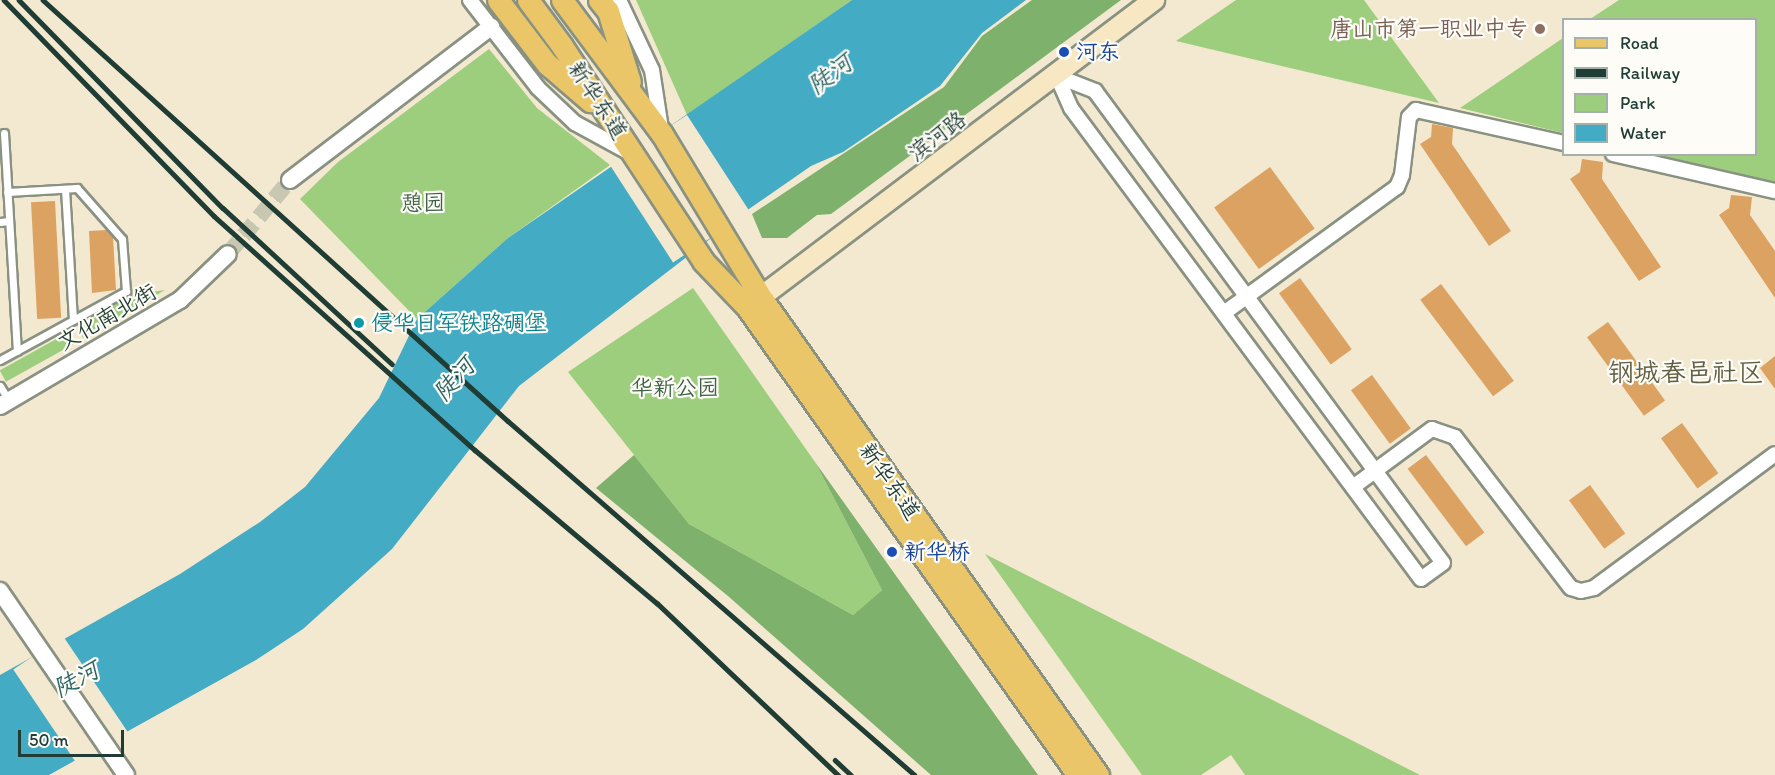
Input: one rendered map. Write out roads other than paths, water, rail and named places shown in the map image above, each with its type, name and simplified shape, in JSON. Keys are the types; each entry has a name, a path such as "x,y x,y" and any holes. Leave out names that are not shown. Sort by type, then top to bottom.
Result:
{"main road":[{"path":"498,0 547,63 610,120"},
{"name":"新华东道","path":"528,0 562,46 704,261 754,303 1098,775"},
{"name":"新华东道","path":"562,0 662,134 729,242 754,303 1078,775"},
{"name":"滨河路","path":"754,303 1057,76 1154,0"},
{"path":"609,4 635,97"}],"street":[{"path":"470,0 538,88 575,123 634,155"},
{"path":"609,4 652,70 662,134"},
{"path":"290,180 490,27"},
{"path":"1057,76 1095,91 1443,562 1421,579 1071,108 1057,76"},
{"path":"1224,313 1396,187 1402,175 1409,117 1416,110 1562,143"},
{"path":"1622,156 1775,191"},
{"name":"文化南北街","path":"4,403 180,300 228,254"},
{"path":"1353,487 1431,429 1455,437 1571,588 1581,591 1593,588 1775,454"},
{"path":"0,591 126,775"}],"lane":[{"path":"4,133 17,351"},
{"path":"0,360 126,291 122,239 77,188 7,192"},
{"path":"65,189 73,320"},
{"path":"0,222 9,221"},
{"path":"0,386 4,403"}],"water":[{"name":"陡河","path":"852,0 1026,0 982,33 940,86 843,152 811,166 749,209 519,386 392,549 303,629 256,660 49,775 0,775 0,675 180,574 260,522 305,487 379,398 417,319 508,238"}],"tunnel":[{"path":"228,254 290,180"}],"railway":[{"path":"4,0 214,216 475,450 657,603 838,775"},
{"path":"19,0 223,208 392,364"},
{"path":"43,0 508,421 915,775"},
{"path":"835,760 851,775"}],"place":[{"name":"唐山市第一职业中专","path":"1540,29"},
{"name":"河东","path":"1064,52"},
{"name":"侵华日军铁路碉堡","path":"359,323"},
{"name":"新华桥","path":"892,552"}],"district":[{"name":"钢城春邑社区","path":"1686,373"}],"park label":[{"name":"憩园","path":"423,203"},
{"name":"华新公园","path":"675,388"}]}
